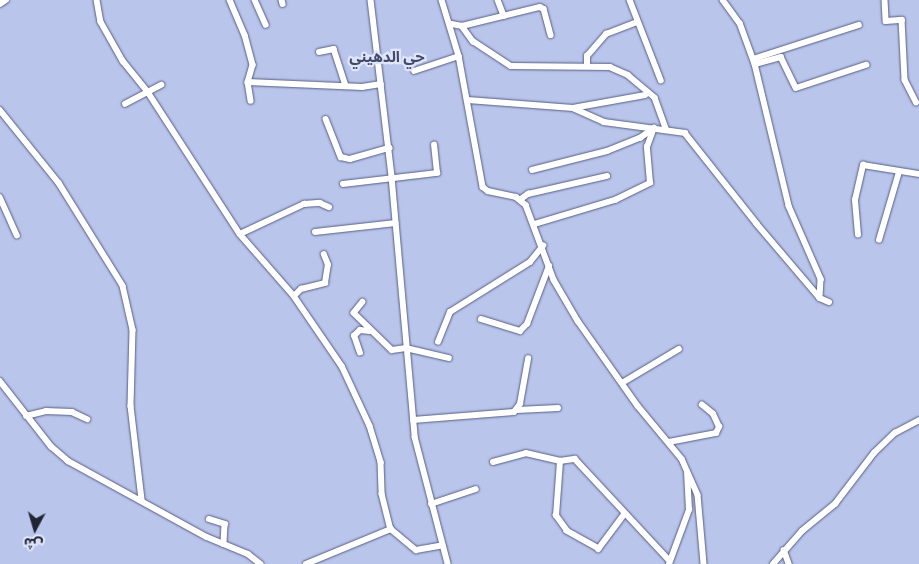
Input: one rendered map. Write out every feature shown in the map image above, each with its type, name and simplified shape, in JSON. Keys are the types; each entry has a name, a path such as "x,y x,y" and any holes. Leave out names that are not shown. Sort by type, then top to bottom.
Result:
{"street":[{"path":"0,4 6,0"},
{"path":"97,0 105,32 148,92 240,234 294,296 342,366 364,413 381,462 382,494 391,530 416,550 443,545"},
{"path":"230,0 245,35 253,65 248,82 251,101"},
{"path":"255,0 266,25"},
{"path":"371,0 392,177 412,420 431,504 448,564"},
{"path":"442,0 452,24 468,100 483,187 521,200 535,224 549,266 578,321 622,383 687,468 698,495 704,564"},
{"path":"498,0 504,16"},
{"path":"630,0 636,22 662,80"},
{"path":"723,0 740,24 754,62 789,206 821,279 820,298"},
{"path":"886,0 886,21 902,20 905,80 916,102"},
{"path":"452,24 462,26 542,8 551,35"},
{"path":"587,65 587,56 606,34 636,22"},
{"path":"754,62 859,25"},
{"path":"462,26 473,41 511,66 542,69 587,65 610,67 628,75 655,98 666,128"},
{"path":"319,52 334,48 346,85"},
{"path":"414,71 459,56"},
{"path":"754,62 780,57 796,88 866,66"},
{"path":"248,82 362,87 381,84"},
{"path":"125,104 161,85"},
{"path":"468,100 573,108 646,95"},
{"path":"573,108 604,122 666,128 690,137 757,224 820,298 828,302"},
{"path":"0,110 59,183 123,286 133,330 131,406 142,500"},
{"path":"326,119 341,157 350,159 389,148"},
{"path":"532,170 607,151 640,138 654,128"},
{"path":"535,224 615,200 650,183 648,148 654,128"},
{"path":"343,184 437,173 434,146"},
{"path":"858,235 855,200 863,165 919,174"},
{"path":"879,240 899,172"},
{"path":"521,200 528,194 607,176"},
{"path":"0,197 17,235"},
{"path":"240,234 304,204 320,203 329,207"},
{"path":"316,232 395,223"},
{"path":"438,342 450,312 530,262 543,246"},
{"path":"294,296 301,289 325,283 328,266 324,255"},
{"path":"481,319 520,331 527,324 549,266"},
{"path":"363,302 354,313 374,335"},
{"path":"360,354 354,336 366,329 392,350 406,348 449,358"},
{"path":"622,383 678,349"},
{"path":"517,410 528,359"},
{"path":"0,380 26,416 62,457 224,544 248,554 260,564"},
{"path":"669,442 716,433 719,427 713,414 702,406"},
{"path":"412,420 507,414 517,410 558,408"},
{"path":"26,416 46,411 72,412 87,419"},
{"path":"773,564 784,550 834,504 874,453 895,433 919,420"},
{"path":"494,462 526,453 560,461 575,460 669,563 689,510 687,468"},
{"path":"560,461 556,516 567,531 599,549 625,514"},
{"path":"431,504 476,489"},
{"path":"209,519 225,524 224,544"},
{"path":"306,564 391,530"},
{"path":"784,550 789,564"}],"district":[{"name":"حي الدهيني","path":"387,57"}]}
